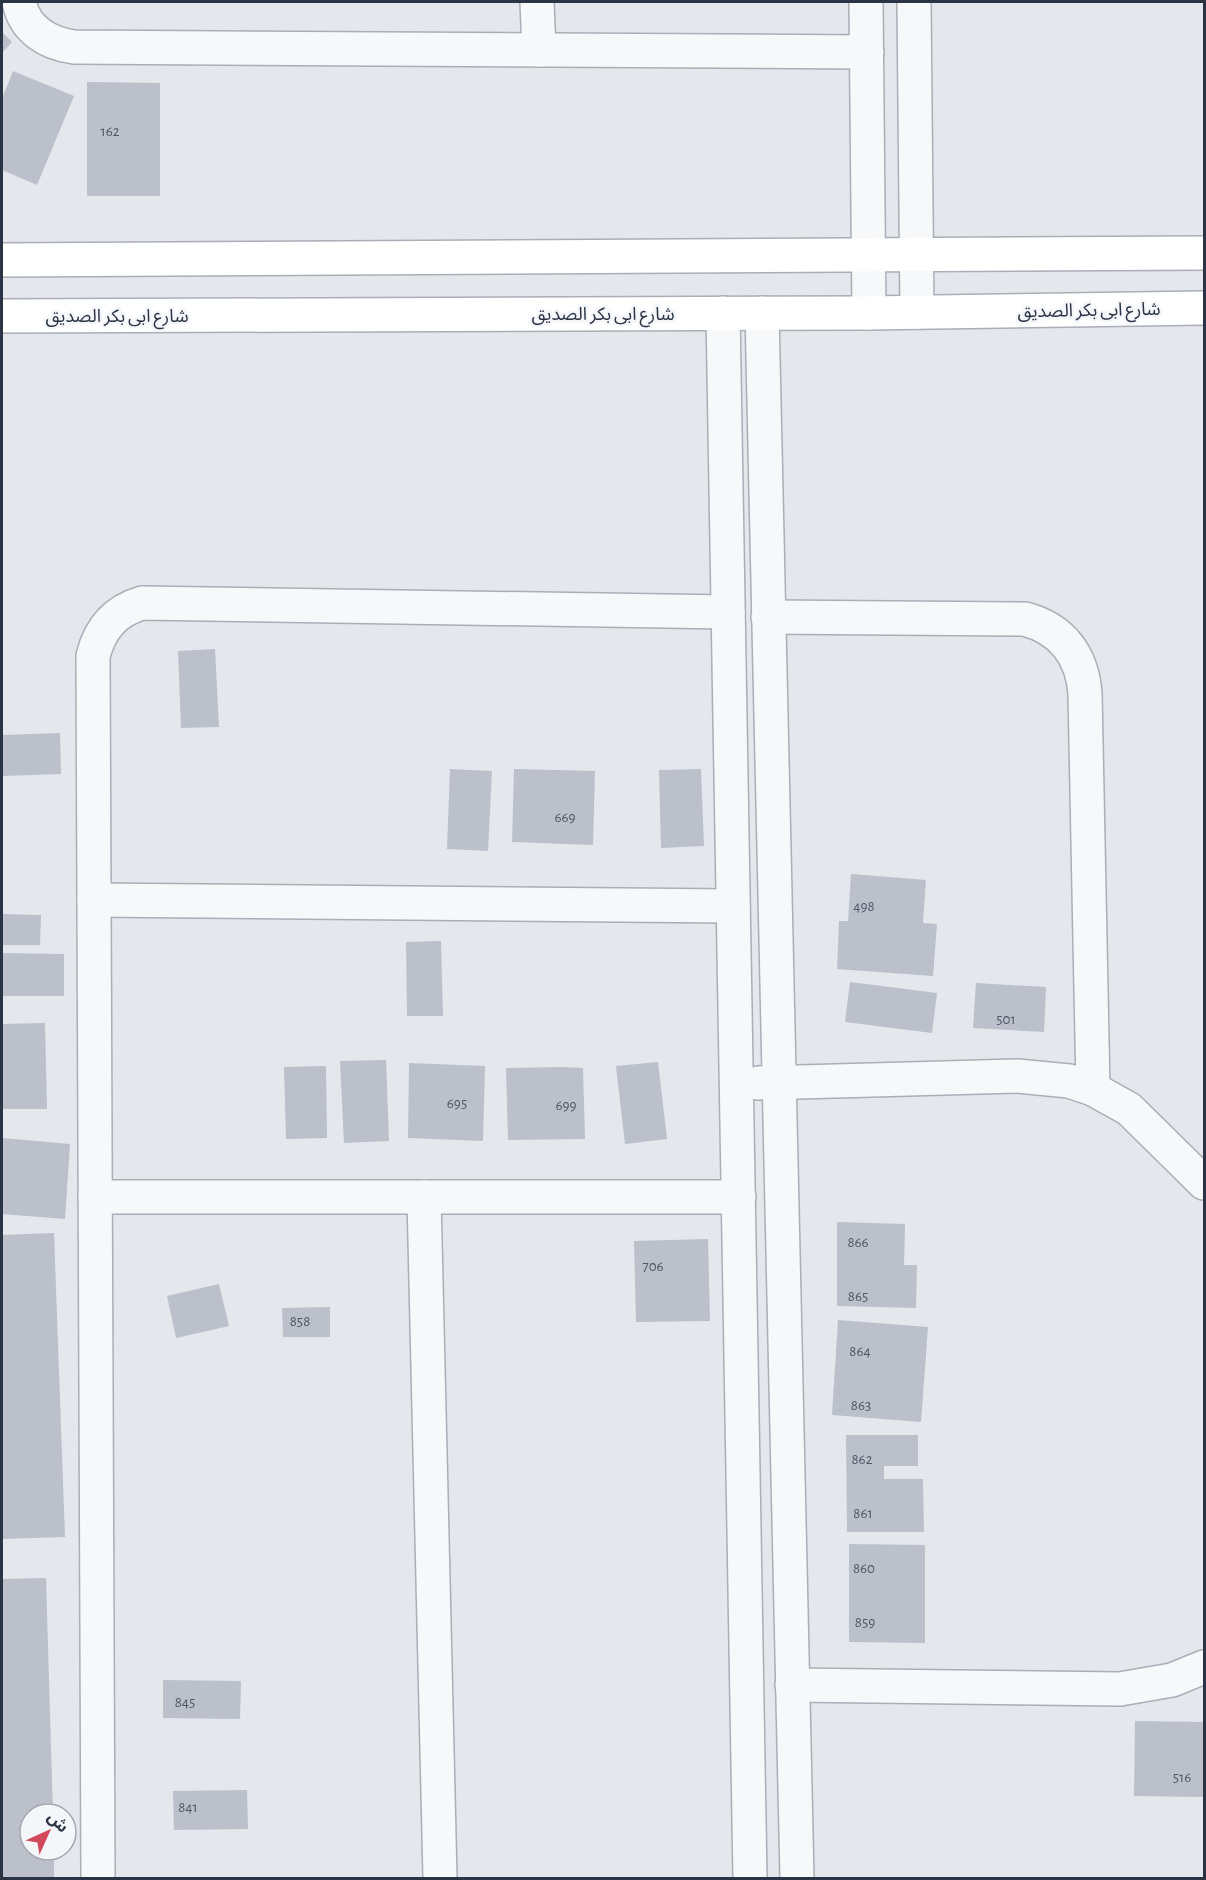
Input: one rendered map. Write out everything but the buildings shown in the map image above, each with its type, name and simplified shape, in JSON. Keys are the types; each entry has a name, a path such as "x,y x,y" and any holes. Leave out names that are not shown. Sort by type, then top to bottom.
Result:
{"main road":[{"path":"2,260 1204,253"},
{"name":"شارع ابى بكر الصديق","path":"2,316 869,313 1204,308"}],"street":[{"path":"19,2 32,28 58,45 74,47 867,52"},
{"path":"537,2 539,50"},
{"path":"866,2 869,313"},
{"path":"914,2 917,312"},
{"path":"723,313 750,1878"},
{"path":"762,313 796,1878"},
{"path":"98,1878 93,656 103,629 111,619 131,606 142,603 728,612"},
{"path":"768,617 1025,619 1052,630 1072,650 1079,663 1085,693 1093,1089"},
{"path":"94,900 734,906"},
{"path":"736,1084 1043,1076 1093,1089 1116,1100 1141,1119 1204,1183"},
{"path":"95,1197 739,1197"},
{"path":"424,1197 440,1878"},
{"path":"792,1685 1120,1689 1172,1680 1204,1667"}]}
